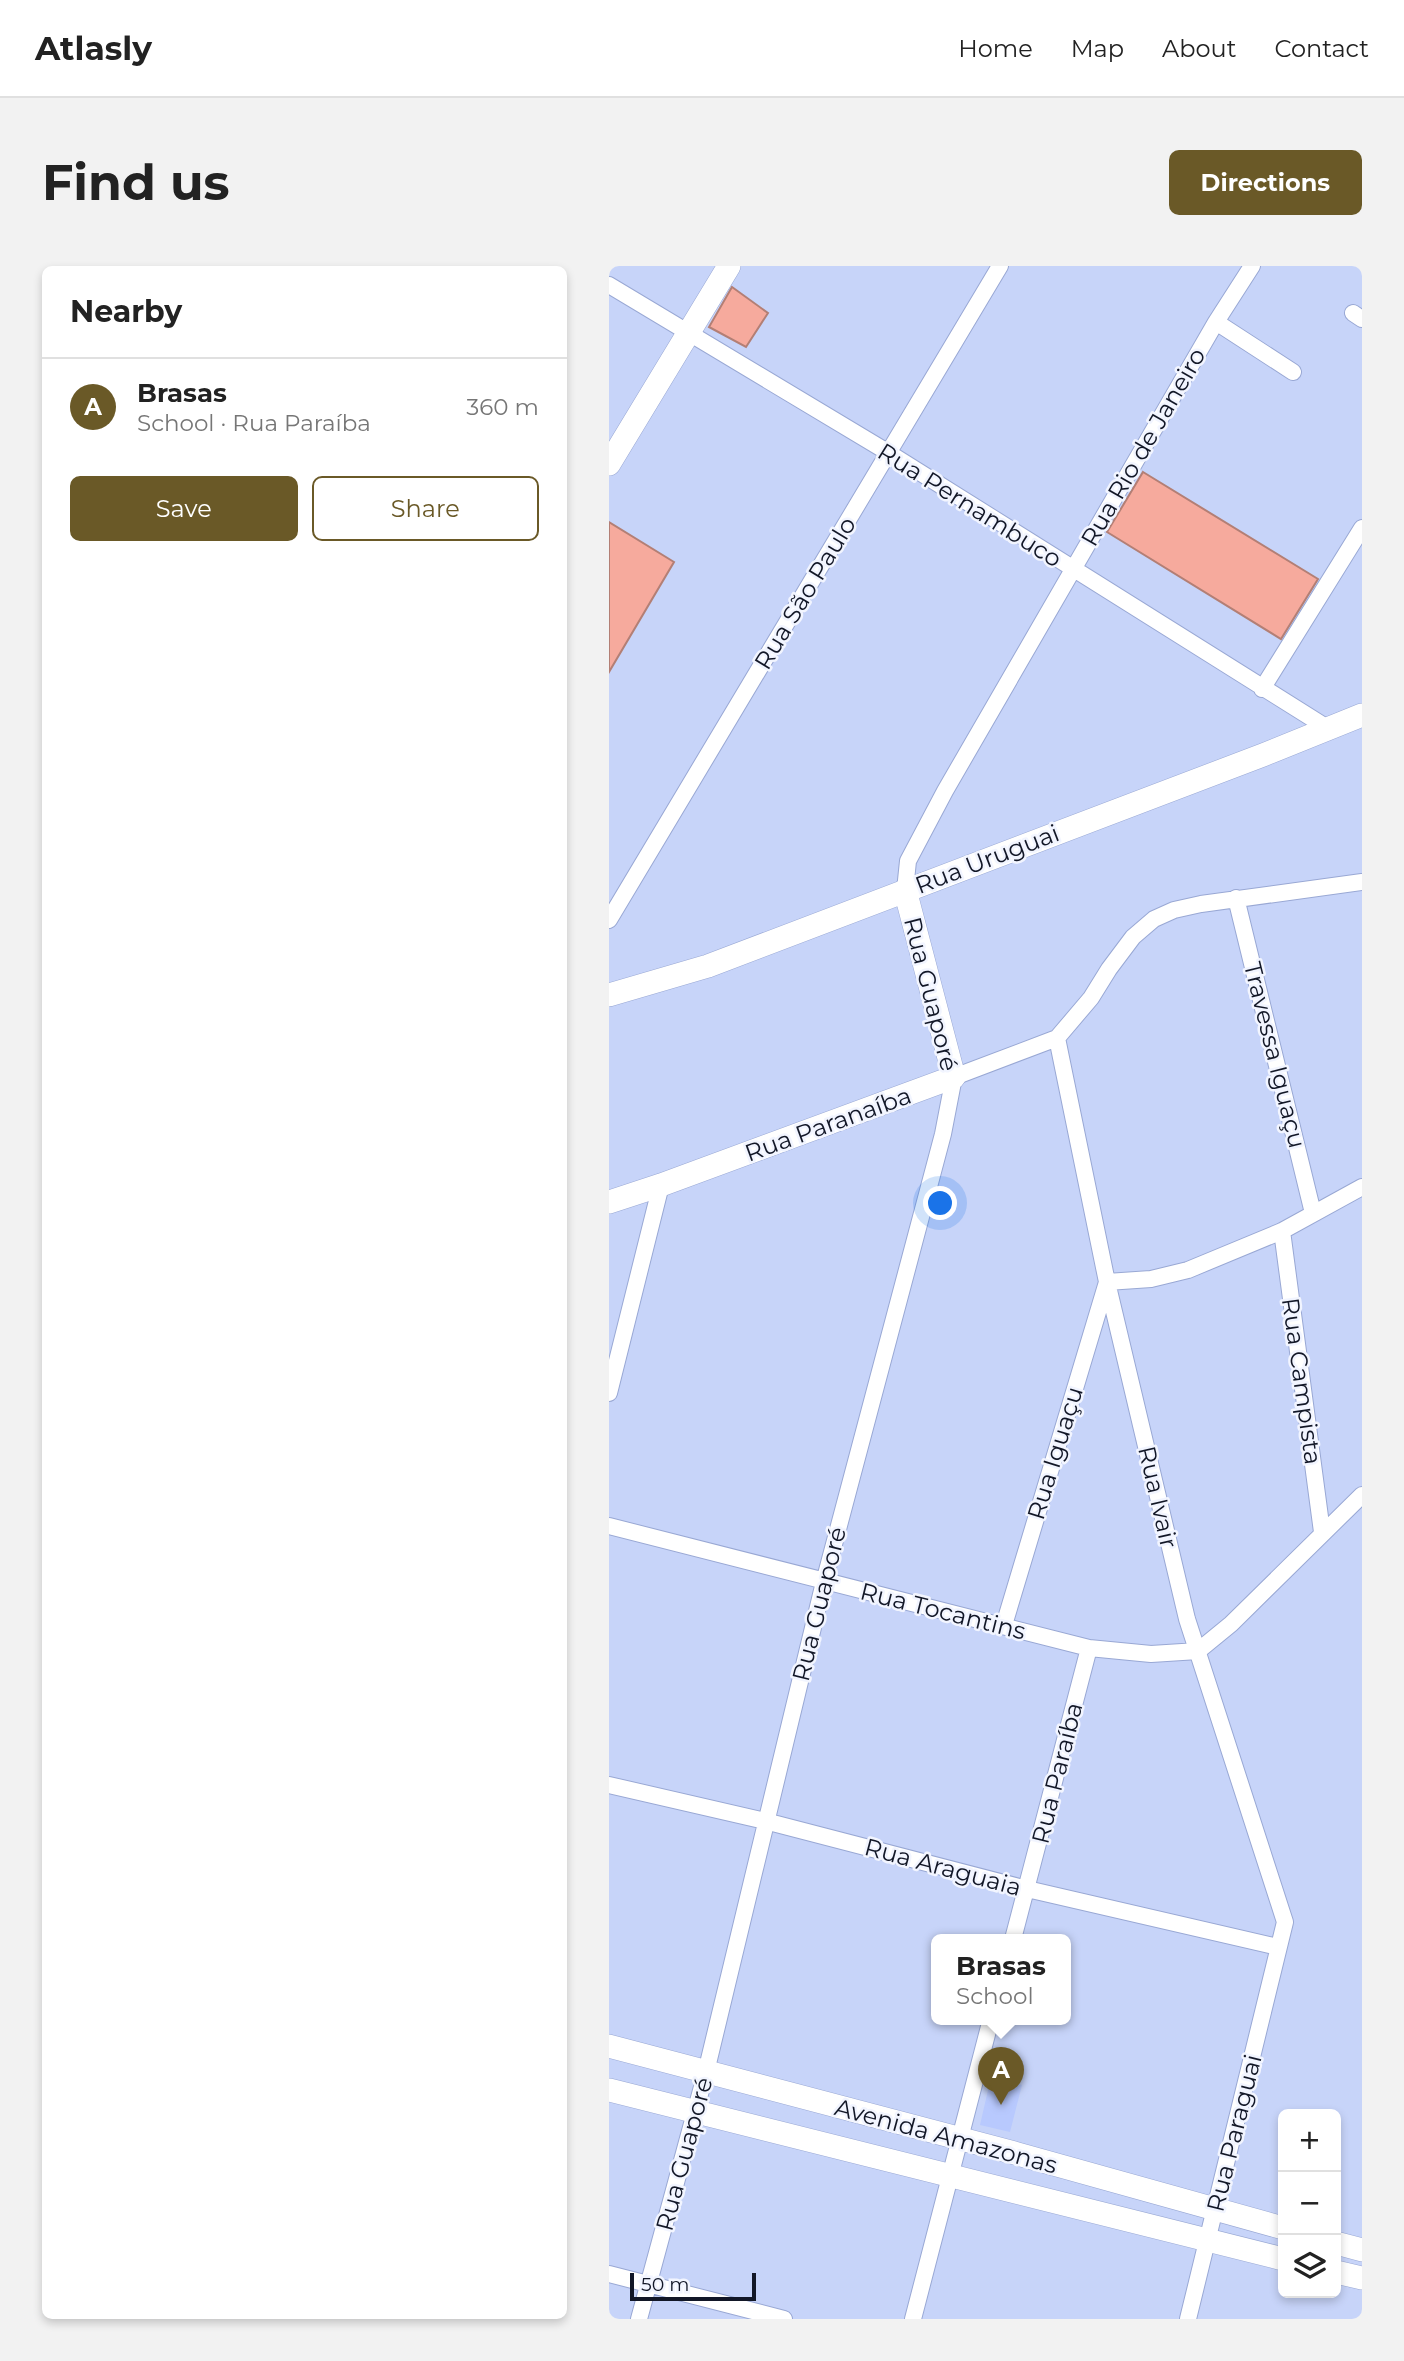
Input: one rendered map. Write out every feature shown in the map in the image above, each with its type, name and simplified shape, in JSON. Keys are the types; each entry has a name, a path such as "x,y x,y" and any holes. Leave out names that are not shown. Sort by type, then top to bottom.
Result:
{"street":[{"path":"609,464 729,266"},
{"name":"Rua São Paulo","path":"609,920 1000,266"},
{"name":"Rua Rio de Janeiro","path":"905,890 908,862 945,791 1216,322 1252,266"},
{"name":"Rua Pernambuco","path":"609,285 889,453 1329,729"},
{"path":"1216,322 1293,372"},
{"path":"1262,689 1362,528"},
{"name":"Rua Uruguai","path":"609,995 708,966 1362,715"},
{"name":"Rua Paranaíba","path":"609,1202 1057,1038 1091,998 1133,937 1154,919 1174,910 1236,898 1362,882"},
{"name":"Rua Guaporé","path":"639,2319 695,2112 824,1582 943,1135 954,1077 905,890"},
{"name":"Travessa Iguaçu","path":"1236,898 1313,1213"},
{"name":"Rua Ivair","path":"1057,1038 1107,1282 1184,1605 1285,1922 1278,1947"},
{"path":"609,1394 661,1185"},
{"path":"1107,1282 1151,1279 1188,1270 1282,1231 1362,1187"},
{"name":"Rua Campista","path":"1282,1231 1322,1532"},
{"name":"Rua Iguaçu","path":"1004,1625 1107,1282"},
{"path":"1198,1651 1231,1624 1362,1495"},
{"name":"Rua Tocantins","path":"609,1526 1089,1648 1151,1654 1198,1651"},
{"name":"Rua Paraíba","path":"1014,1934 1089,1648"},
{"name":"Rua Araguaia","path":"609,1785 765,1821 1027,1889 1278,1947"},
{"name":"Rua Paraguai","path":"1188,2319 1278,1947"},
{"path":"913,2319 989,2025"},
{"name":"Avenida Amazonas","path":"609,2046 1019,2154 1278,2227"},
{"name":"Avenida Amazonas","path":"609,2090 1278,2258"},
{"path":"1341,2244 1362,2250"},
{"path":"1341,2273 1362,2278"},
{"path":"609,2274 784,2319"}],"shaded area":[{"path":"991,2077 1022,2085 1010,2132 980,2125"}],"building":[{"path":"732,287 768,313 746,347 709,327"},
{"path":"1143,472 1318,579 1281,639 1107,532"},
{"path":"609,522 674,562 609,672"}],"place":[{"name":"Brasas","path":"1001,2105"}]}
